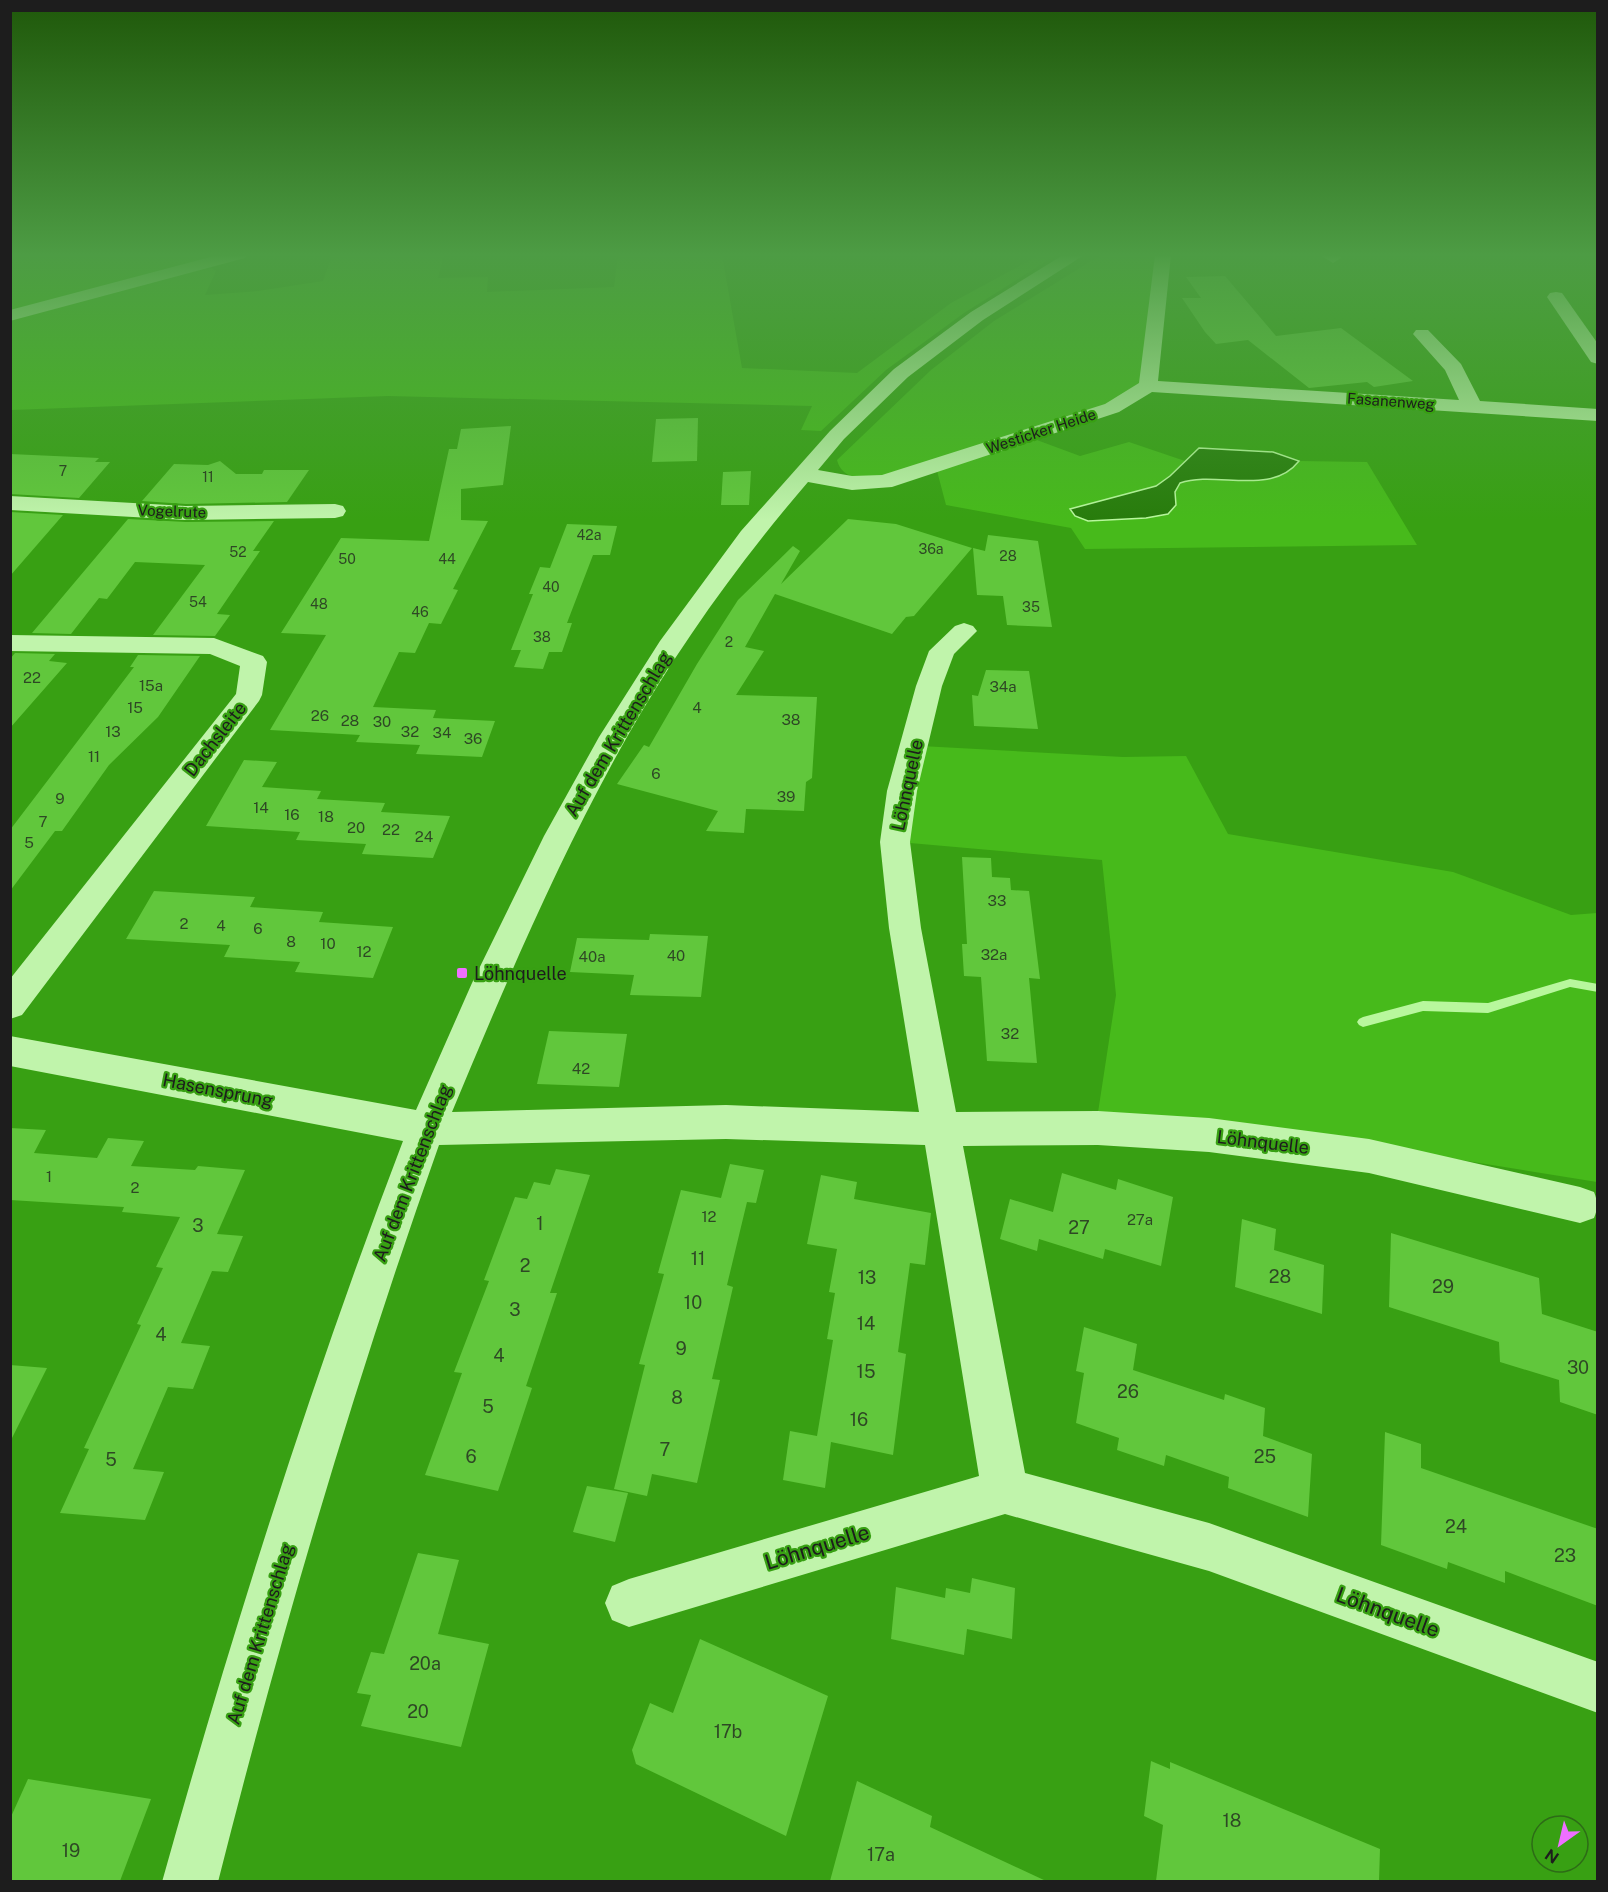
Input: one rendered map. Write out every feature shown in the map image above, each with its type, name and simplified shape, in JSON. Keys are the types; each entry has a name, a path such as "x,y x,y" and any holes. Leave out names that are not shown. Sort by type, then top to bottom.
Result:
{"street":[{"path":"802,474 837,435 901,373 941,343"},
{"path":"1148,386 1153,343"},
{"path":"1431,343 1454,368 1472,406"},
{"path":"1588,343 1598,358"},
{"name":"Westicker Heide","path":"802,474 852,483 884,482 1112,408 1148,386"},
{"name":"Fasanenweg","path":"1148,386 1598,415"},
{"name":"Auf dem Krittenschlag","path":"190,1881 232,1725 338,1380 382,1248 426,1129 489,983 559,836 613,737 669,647 715,581 761,521 802,474"},
{"name":"Vogelrute","path":"10,503 186,513 334,511"},
{"name":"Löhnquelle","path":"964,631 942,651 929,686 902,791 895,842 905,928 1005,1491"},
{"name":"Dachsleite","path":"10,643 214,646 254,662 249,696 10,1005"},
{"name":"Hasensprung","path":"10,1052 426,1129"},
{"name":"Löhnquelle","path":"426,1129 726,1122 941,1129 1098,1128 1209,1135 1369,1156 1580,1205"},
{"name":"Löhnquelle","path":"628,1603 1005,1491 1209,1547 1598,1688"}],"shaded area":[{"path":"10,343 738,343 742,368 857,373 897,343 923,343 886,370 821,431 801,430 812,406 388,396 11,410"},
{"path":"965,343 1148,343 1142,385 1108,406 873,480 850,476 842,470 837,460 931,370"},
{"path":"1026,436 1080,456 1129,442 1185,461 1156,486 1075,516 1088,521 1146,518 1176,505 1175,492 1180,483 1194,480 1259,480 1288,471 1299,461 1367,462 1417,545 1085,549 1071,528 946,505 936,467"},
{"path":"1199,448 1273,452 1299,461 1287,472 1274,478 1242,481 1210,479 1180,483 1175,492 1176,505 1168,514 1146,518 1088,521 1075,516 1070,509 1156,486"},
{"path":"921,746 1123,757 1186,756 1228,834 1453,872 1571,915 1597,913 1597,1182 1374,1146 1097,1119 1116,995 1102,860 910,843 909,818"}],"building":[{"path":"1252,343 1362,343 1413,381 1374,387 1367,382 1309,388"},
{"path":"698,418 697,461 652,462 656,419"},
{"path":"511,426 503,485 461,489 461,520 488,521 453,589 458,590 441,624 429,623 415,653 399,652 373,707 436,710 433,718 495,721 482,757 416,754 420,745 356,742 360,735 270,730 326,635 281,633 341,538 429,541 449,449 457,449 461,429"},
{"path":"10,454 99,458 95,462 110,462 79,498 10,494"},
{"path":"220,461 236,474 262,474 264,470 309,470 287,502 186,504 142,501 174,464 208,465"},
{"path":"751,471 749,505 721,505 723,472"},
{"path":"10,512 63,515 10,576"},
{"path":"128,519 186,522 274,521 253,551 260,551 217,614 230,615 215,636 153,635 205,565 135,562 107,599 99,598 71,634 32,633"},
{"path":"848,519 896,524 972,548 914,616 906,617 892,634 775,594 745,647 764,651 736,695 817,697 812,778 806,782 804,811 746,809 744,833 706,831 718,811 617,784 644,745 649,747 697,664 738,600 793,546 800,551 781,584"},
{"path":"567,524 617,526 610,555 593,555 567,623 572,623 562,652 549,652 543,669 514,667 521,650 511,650 533,594 529,594 540,567 550,568"},
{"path":"988,535 1038,541 1052,627 1007,625 1003,596 977,595 973,548 985,551"},
{"path":"15,653 55,654 49,661 67,663 10,728 10,659"},
{"path":"138,655 200,656 158,717 109,765 62,831 55,831 10,891 10,830 134,667 130,667"},
{"path":"986,670 1029,671 1038,729 974,726 972,695 978,696"},
{"path":"244,760 277,762 262,787 321,791 317,799 385,803 381,812 450,816 433,858 362,854 366,844 296,840 300,832 206,826"},
{"path":"962,857 991,858 992,877 1010,878 1011,890 1029,891 1040,979 1029,978 1037,1063 987,1061 981,977 964,976 962,944 967,944"},
{"path":"154,891 255,897 250,907 323,912 319,922 393,927 373,978 295,972 300,962 224,957 230,945 126,939"},
{"path":"650,934 708,936 701,997 630,995 634,975 570,972 577,938 649,940"},
{"path":"549,1031 627,1034 619,1087 537,1084"},
{"path":"10,1128 46,1130 34,1153 97,1158 108,1138 144,1141 131,1166 195,1170 198,1166 245,1170 217,1234 243,1236 228,1272 212,1271 181,1343 210,1346 193,1389 168,1387 133,1469 164,1472 145,1520 60,1513 89,1449 84,1448 141,1325 137,1324 163,1268 156,1267 180,1217 122,1212 124,1207 10,1200"},
{"path":"730,1164 764,1170 756,1203 747,1202 727,1285 733,1287 712,1379 720,1380 697,1483 652,1474 647,1496 614,1489 645,1365 639,1364 664,1274 658,1273 681,1190 721,1198"},
{"path":"556,1169 590,1175 550,1293 557,1293 526,1386 532,1388 498,1491 425,1475 462,1373 454,1372 489,1281 484,1280 515,1197 527,1199 534,1182 550,1185"},
{"path":"1062,1173 1116,1190 1118,1179 1173,1197 1161,1266 1105,1249 1103,1259 1039,1239 1037,1251 1000,1239 1010,1199 1053,1212"},
{"path":"821,1175 857,1182 854,1199 931,1213 925,1265 910,1263 898,1352 906,1354 893,1455 831,1442 825,1488 783,1480 790,1431 817,1436 833,1340 827,1339 835,1293 829,1292 837,1249 807,1244"},
{"path":"1242,1219 1276,1229 1274,1250 1324,1265 1322,1314 1235,1287"},
{"path":"1391,1233 1539,1278 1542,1314 1598,1332 1598,1415 1560,1402 1559,1380 1500,1362 1499,1342 1389,1307"},
{"path":"1084,1327 1137,1344 1133,1370 1224,1400 1225,1394 1265,1408 1263,1436 1312,1454 1308,1517 1228,1488 1229,1477 1166,1455 1164,1466 1117,1450 1119,1438 1076,1423 1084,1373 1076,1371"},
{"path":"10,1365 47,1368 10,1442"},
{"path":"1385,1432 1421,1444 1421,1468 1598,1529 1598,1606 1505,1571 1505,1583 1448,1562 1447,1569 1381,1545"},
{"path":"587,1486 628,1493 615,1542 573,1532"},
{"path":"418,1553 459,1560 438,1634 489,1644 461,1747 361,1726 371,1695 357,1693 371,1652 384,1654"},
{"path":"972,1578 1015,1588 1012,1639 967,1629 964,1655 891,1639 896,1587 945,1598 946,1588 970,1593"},
{"path":"700,1639 828,1696 786,1836 636,1764 632,1750 650,1703 673,1713"},
{"path":"1151,1761 1170,1769 1170,1762 1380,1849 1379,1881 1156,1881 1163,1825 1144,1816"},
{"path":"28,1779 151,1799 120,1881 10,1881 10,1819"},
{"path":"857,1781 932,1816 930,1827 1046,1881 830,1881"}],"waterway":[{"path":"1363,1022 1423,1006 1488,1008 1570,983 1598,988"}],"place":[{"name":"Löhnquelle","path":"462,973"}]}
